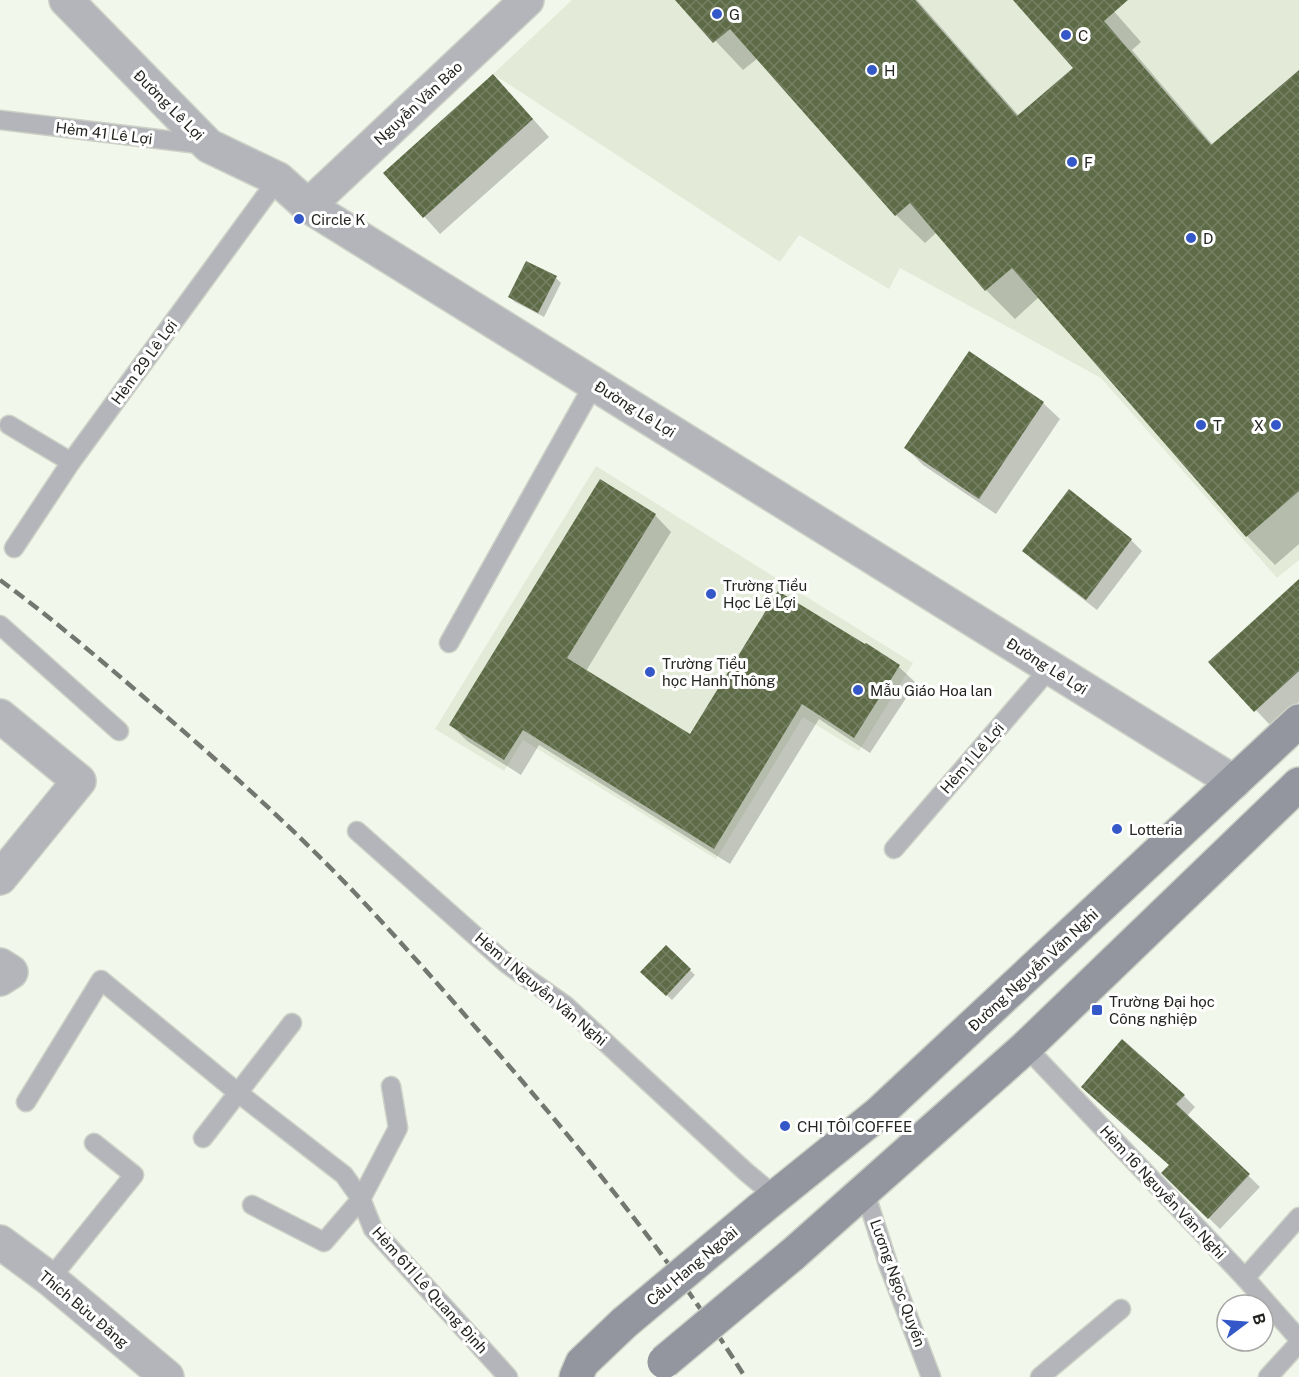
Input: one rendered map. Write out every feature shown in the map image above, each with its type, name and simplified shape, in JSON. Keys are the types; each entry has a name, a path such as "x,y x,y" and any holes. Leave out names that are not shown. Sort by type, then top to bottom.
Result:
{"main road":[{"name":"Đường Nguyễn Văn Nghi","path":"768,1204 888,1105 1299,721"},
{"path":"1234,782 1272,810"},
{"path":"658,1370 792,1255 1026,1047 1299,784"},
{"name":"Cầu Hang Ngoài","path":"576,1377 582,1363 624,1323 768,1204"}],"street":[{"name":"Nguyễn Văn Bảo","path":"308,206 527,0"},
{"name":"Đường Lê Lợi","path":"85,7 209,146 278,179 308,206 1234,782"},
{"path":"0,716 79,781 0,878"},
{"path":"0,965 11,972 0,979"},
{"name":"Thích Bửu Đăng","path":"0,1242 50,1279 167,1377"}],"lane":[{"name":"Hẻm 41 Lê Lợi","path":"0,120 209,146"},
{"name":"Hẻm 29 Lê Lợi","path":"14,548 71,462 278,179"},
{"path":"449,642 594,384"},
{"path":"9,425 71,462"},
{"path":"0,625 119,731"},
{"name":"Hẻm 1 Lê Lợi","path":"894,849 1050,668"},
{"name":"Hẻm 1 Nguyễn Văn Nghi","path":"357,831 507,964 565,1005 746,1172 768,1204"},
{"name":"Hẻm 611 Lê Quang Định","path":"26,1102 101,980 237,1092 344,1175 361,1199 373,1229 508,1377"},
{"path":"203,1138 292,1023"},
{"name":"Hẻm 16 Nguyễn Văn Nghi","path":"1026,1047 1245,1278 1299,1341"},
{"path":"252,1205 324,1242 361,1199 398,1128 391,1086"},
{"path":"50,1279 134,1175 94,1143"},
{"name":"Lương Ngọc Quyến","path":"864,1189 888,1264 931,1377"},
{"path":"1245,1278 1299,1216"},
{"path":"1040,1377 1121,1309"},
{"path":"1268,1377 1299,1341"}],"shaded area":[{"path":"572,0 1299,0 1299,560 1277,578 1101,378 900,268 889,289 799,235 780,262 493,74"},
{"name":"Trường Tiểu học Hanh Thông","path":"596,466 913,663 859,751 803,717 716,859 523,740 504,771 435,729"}],"building":[{"path":"675,0 915,0 1017,116 1073,68 1013,0 1128,0 1104,21 1211,145 1299,70 1299,491 1246,537 1012,268 985,291 910,203 895,216 730,29 713,43"},
{"path":"493,74 533,119 423,218 383,173"},
{"path":"526,261 557,276 538,313 508,297"},
{"path":"969,351 1044,402 979,499 904,448"},
{"name":"Trường Tiểu học Hanh Thông","path":"600,479 656,514 567,658 690,734 778,591 900,665 854,738 802,704 714,849 523,730 504,760 449,725"},
{"path":"1069,489 1132,539 1086,600 1022,551"},
{"path":"1299,579 1299,671 1254,712 1208,662"},
{"path":"666,945 691,969 666,996 640,972"},
{"path":"1122,1039 1185,1095 1176,1104 1250,1174 1208,1219 1161,1173 1169,1165 1081,1087"}],"railway":[{"path":"0,580 78,641 205,750 355,893 498,1053 596,1170 689,1292 745,1377"}],"place":[{"name":"G","path":"717,14"},
{"name":"C","path":"1066,35"},
{"name":"H","path":"872,70"},
{"name":"F","path":"1072,162"},
{"name":"Circle K","path":"299,219"},
{"name":"D","path":"1191,238"},
{"name":"T","path":"1201,425"},
{"name":"X","path":"1276,425"},
{"name":"Trường Tiểu Học Lê Lợi","path":"711,594"},
{"name":"Trường Tiểu học Hanh Thông","path":"650,672"},
{"name":"Mẫu Giáo Hoa lan","path":"858,690"},
{"name":"Lotteria","path":"1117,829"},
{"name":"Trường Đại học Công nghiệp","path":"1097,1010"},
{"name":"CHỊ TÔI COFFEE","path":"785,1126"}]}
